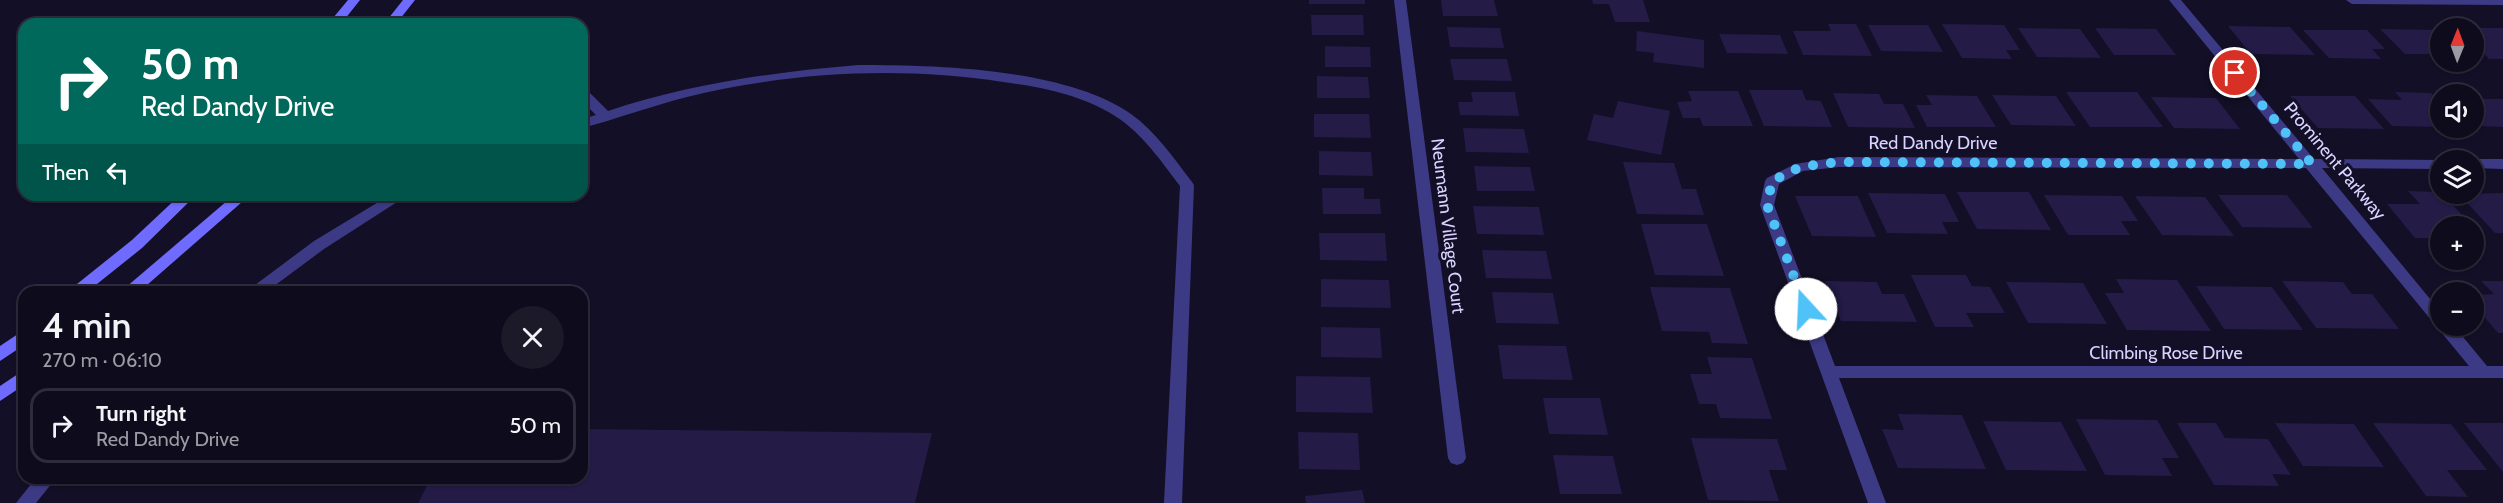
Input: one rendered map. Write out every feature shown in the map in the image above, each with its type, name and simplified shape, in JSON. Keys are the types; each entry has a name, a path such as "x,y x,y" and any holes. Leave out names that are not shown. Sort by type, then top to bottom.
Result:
{"street":[{"path":"339,18 354,0"},
{"path":"395,18 410,0"},
{"name":"Neumann Village Court","path":"1400,0 1456,458"},
{"name":"Prominent Parkway","path":"2175,0 2430,309"},
{"path":"2352,0 2503,2"},
{"path":"588,122 629,107 749,81 839,70 921,70 988,74 1062,88 1120,113 1161,150 1187,185 1173,503"},
{"path":"588,99 605,116"},
{"name":"Red Dandy Drive","path":"1877,503 1767,205 1772,181 1800,167 1839,162 2430,164"},
{"path":"2484,164 2503,164"},
{"path":"84,286 137,244 183,201"},
{"path":"137,286 236,201"},
{"path":"264,286 319,245 391,201"},
{"path":"2453,336 2483,372"},
{"path":"0,355 18,341"},
{"name":"Climbing Rose Drive","path":"1830,372 2503,372"},
{"path":"0,395 18,381"},
{"path":"25,503 42,484"}],"building":[{"path":"1309,0 1365,0 1365,4 1309,4"},
{"path":"1441,0 1494,0 1498,16 1443,16"},
{"path":"1592,0 1643,0 1650,22 1615,22 1609,4 1593,4"},
{"path":"1311,15 1363,15 1364,35 1312,35"},
{"path":"1828,24 1856,24 1872,56 1803,55 1793,31 1831,31"},
{"path":"1942,24 2004,25 2020,50 2006,50 2012,59 1962,58"},
{"path":"1868,25 1928,25 1943,52 1881,51"},
{"path":"2228,26 2290,27 2315,55 2251,54"},
{"path":"1447,27 1500,28 1504,48 1450,47"},
{"path":"2018,28 2080,29 2101,58 2037,57"},
{"path":"2095,28 2156,29 2176,55 2114,55"},
{"path":"2484,28 2503,28 2503,59 2489,59 2484,54"},
{"path":"2380,29 2430,30 2430,54 2405,54"},
{"path":"2303,30 2367,30 2385,49 2372,49 2381,59 2329,58"},
{"path":"1637,31 1704,40 1704,68 1653,62 1654,53 1636,51"},
{"path":"1719,34 1780,35 1788,54 1727,53"},
{"path":"1325,46 1370,47 1371,67 1325,67"},
{"path":"1450,59 1507,59 1512,81 1454,80"},
{"path":"1317,76 1368,77 1370,98 1317,98"},
{"path":"1749,90 1802,90 1806,100 1821,101 1832,127 1764,126"},
{"path":"1688,91 1738,91 1753,126 1703,126 1700,118 1683,118 1677,102 1692,101"},
{"path":"1471,92 1515,92 1519,116 1460,115 1458,102 1473,102"},
{"path":"2066,92 2137,92 2163,127 2090,127"},
{"path":"2395,92 2430,93 2430,127 2392,126 2368,99 2402,100"},
{"path":"1833,93 1879,94 1884,104 1903,104 1915,128 1848,127"},
{"path":"1926,95 1977,96 1996,127 1927,127 1916,105 1932,105"},
{"path":"1992,95 2056,96 2076,126 2011,125"},
{"path":"2290,96 2355,96 2384,129 2318,128"},
{"path":"2151,97 2216,98 2240,129 2174,128"},
{"path":"2484,99 2503,99 2503,127 2484,126"},
{"path":"1618,101 1670,111 1661,155 1587,140 1594,114 1613,118"},
{"path":"1314,114 1369,114 1371,138 1314,137"},
{"path":"1463,128 1524,129 1529,153 1466,152"},
{"path":"1319,151 1371,152 1373,176 1319,175"},
{"path":"1623,162 1674,163 1682,189 1696,189 1704,215 1637,214"},
{"path":"1474,166 1530,167 1535,191 1477,191"},
{"path":"1322,188 1364,188 1364,199 1380,199 1381,214 1323,214"},
{"path":"2408,191 2430,192 2430,204 2452,204 2463,216 2430,216 2430,238 2415,238 2387,204 2420,204"},
{"path":"1957,192 2029,192 2051,230 1977,229"},
{"path":"1868,193 1945,194 1959,222 1942,222 1948,234 1887,233"},
{"path":"2484,193 2503,193 2503,233 2495,233 2484,221 2484,216 2479,216 2468,204 2484,204"},
{"path":"2044,195 2122,196 2138,221 2121,221 2130,235 2068,235"},
{"path":"2218,195 2287,195 2313,228 2242,227"},
{"path":"1795,196 1858,196 1876,237 1812,236"},
{"path":"2135,196 2205,197 2234,236 2162,235"},
{"path":"1473,206 1539,207 1544,235 1477,234"},
{"path":"1641,224 1707,224 1724,276 1655,275"},
{"path":"1319,233 1385,233 1387,261 1320,260"},
{"path":"1482,250 1546,251 1552,279 1486,278"},
{"path":"1911,275 1966,275 1972,286 1990,287 2005,313 1966,313 1974,327 1935,327"},
{"path":"1321,279 1389,280 1391,308 1321,307"},
{"path":"2116,279 2177,280 2211,331 2127,330 2105,293 2124,293"},
{"path":"1825,281 1877,282 1882,294 1904,294 1917,322 1841,321"},
{"path":"2282,281 2343,282 2352,294 2372,294 2399,329 2316,328"},
{"path":"2503,281 2503,333 2498,333 2484,317 2484,294 2494,294 2482,282"},
{"path":"2006,282 2083,283 2107,324 2028,323"},
{"path":"2196,286 2272,287 2303,330 2224,329"},
{"path":"1650,287 1730,288 1748,344 1712,343 1709,332 1662,331"},
{"path":"1492,292 1553,293 1559,324 1496,323"},
{"path":"1321,327 1380,328 1382,358 1321,357"},
{"path":"1498,345 1566,346 1573,380 1503,379"},
{"path":"1707,357 1752,358 1772,419 1720,418 1716,404 1699,404 1690,374 1712,374"},
{"path":"1296,376 1370,377 1373,413 1296,412"},
{"path":"1543,398 1600,398 1608,435 1549,434"},
{"path":"1898,414 1962,415 1986,469 1898,468 1882,429 1904,430"},
{"path":"2076,419 2157,420 2179,458 2162,458 2172,476 2105,475"},
{"path":"1983,421 2061,422 2087,471 2006,470"},
{"path":"2177,423 2216,423 2225,438 2268,439 2291,475 2272,474 2279,486 2214,485"},
{"path":"2275,423 2354,424 2384,467 2303,466"},
{"path":"2373,423 2451,424 2487,470 2447,470 2468,497 2426,496"},
{"path":"2464,423 2503,423 2503,472"},
{"path":"588,429 932,433 915,503 418,503 428,484 588,484"},
{"path":"1298,432 1358,433 1360,470 1299,469"},
{"path":"1691,438 1777,439 1787,470 1769,470 1779,501 1708,500"},
{"path":"1553,455 1613,456 1622,494 1560,494"},
{"path":"1362,490 1365,503 1306,503 1305,496"}],"route":[{"path":"1806,309 1767,205 1772,181 1800,167 1839,162 2312,164 2235,73"}]}
